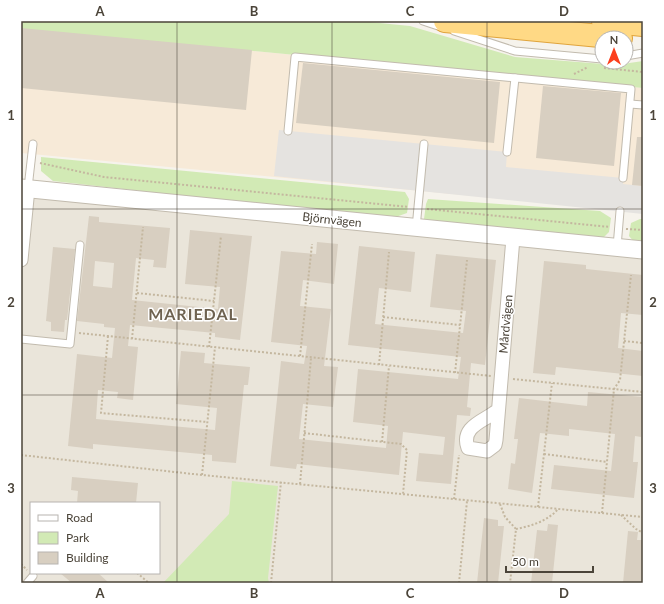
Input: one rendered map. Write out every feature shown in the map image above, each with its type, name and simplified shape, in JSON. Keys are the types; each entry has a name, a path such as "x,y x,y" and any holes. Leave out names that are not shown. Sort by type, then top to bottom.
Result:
{"highway":[{"path":"445,21 594,35"},
{"path":"603,21 643,25"}],"street":[{"name":"Björnvägen","path":"24,188 643,250"},
{"path":"21,253 24,188"},
{"name":"Mårdvägen","path":"468,448 487,451 494,446 502,377 513,238"},
{"path":"468,448 466,435 471,428 490,417 498,410"}],"lane":[{"path":"423,21 515,51 594,58"},
{"path":"288,131 295,57 631,89 623,178"},
{"path":"507,152 515,78"},
{"path":"630,104 643,105"},
{"path":"24,188 31,161 33,144"},
{"path":"416,228 424,144"},
{"path":"617,248 620,211"},
{"path":"21,339 70,344 80,245"},
{"path":"27,583 34,576"}],"path":[{"path":"585,65 591,66"},
{"path":"625,70 643,72"},
{"path":"31,161 104,178 643,230"},
{"path":"132,339 143,227"},
{"path":"209,347 221,236"},
{"path":"300,356 312,244"},
{"path":"378,365 389,252"},
{"path":"455,372 467,260"},
{"path":"602,513 614,389 620,380 631,275"},
{"path":"136,293 214,301"},
{"path":"383,317 460,324"},
{"path":"72,332 643,392"},
{"path":"108,336 101,413 207,422"},
{"path":"624,341 643,343"},
{"path":"202,475 215,347"},
{"path":"300,484 311,357"},
{"path":"382,442 389,366"},
{"path":"538,507 552,383"},
{"path":"304,434 401,444 406,450 403,494"},
{"path":"454,499 459,455 468,448"},
{"path":"544,454 607,462"},
{"path":"21,455 202,475 643,517"},
{"path":"271,583 282,482"},
{"path":"459,583 467,501"},
{"path":"500,504 505,517 516,528"},
{"path":"516,528 530,526 553,515 558,509"},
{"path":"621,515 636,529 643,533"},
{"path":"510,583 516,528"},
{"path":"138,574 149,583"}],"shaded area":[{"path":"21,29 643,88 643,212 21,153"},
{"path":"279,130 507,152 506,167 623,178 623,184 643,186 643,214 274,176"},
{"path":"21,188 643,250 643,583 21,583"}],"green space":[{"path":"21,21 359,21 410,26 515,57 594,63 594,70 634,70 634,62 643,61 643,88 21,29"},
{"path":"41,157 405,192 409,199 407,213 390,219 53,181 41,171"},
{"path":"428,199 600,211 611,218 609,232 603,238 429,224 424,219"},
{"path":"643,219 643,243 635,243 629,236 631,223"},
{"path":"232,481 278,486 268,578 269,583 163,583 229,514"}],"building":[{"path":"21,28 252,50 246,110 21,88"},
{"path":"303,63 500,82 494,143 296,123"},
{"path":"543,86 621,93 614,166 536,158"},
{"path":"637,137 643,137 643,186 632,185"},
{"path":"89,216 99,217 99,222 170,228 166,268 153,267 154,260 136,258 132,300 218,309 220,287 185,284 190,230 252,236 240,340 215,337 215,333 130,325 128,346 138,347 133,400 117,398 118,392 98,390 96,419 215,430 217,408 176,404 181,351 205,353 204,363 250,367 248,385 244,385 236,463 212,461 212,455 93,444 93,449 68,446 77,354 112,358 115,328 104,327 104,324 77,321","holes":["95,261 114,263 112,288 93,286"]},
{"path":"317,242 338,244 334,284 303,280 300,306 331,309 324,366 338,367 333,407 303,404 299,439 386,448 388,426 353,422 358,369 458,379 461,357 348,345 359,246 415,252 411,292 379,288 375,324 463,333 466,311 430,307 436,254 496,260 485,365 471,363 467,407 471,408 470,416 457,415 451,484 416,481 419,453 443,455 445,437 403,432 399,475 297,464 296,469 270,466 281,361 304,364 307,346 271,342 281,251 316,254"},
{"path":"53,247 75,249 67,320 65,320 64,332 51,331 51,322 46,321"},
{"path":"544,261 586,265 586,269 643,275 643,315 621,313 618,348 643,351 643,376 556,367 555,375 533,373"},
{"path":"588,392 643,397 641,437 635,436 633,462 638,462 634,498 551,489 554,465 611,471 615,434 569,429 569,436 540,433 532,493 508,489 511,463 515,464 518,439 514,439 519,398 587,406"},
{"path":"72,477 138,483 136,502 77,502 78,491 71,490"},
{"path":"484,518 498,520 498,526 504,526 498,583 477,583"},
{"path":"548,524 558,525 552,583 531,583 537,530 547,531"},
{"path":"628,531 638,532 637,540 643,540 643,583 623,583"},
{"path":"61,574 99,574 109,583 72,583"}],"district":[{"name":"MARIEDAL","path":"193,314"}]}
